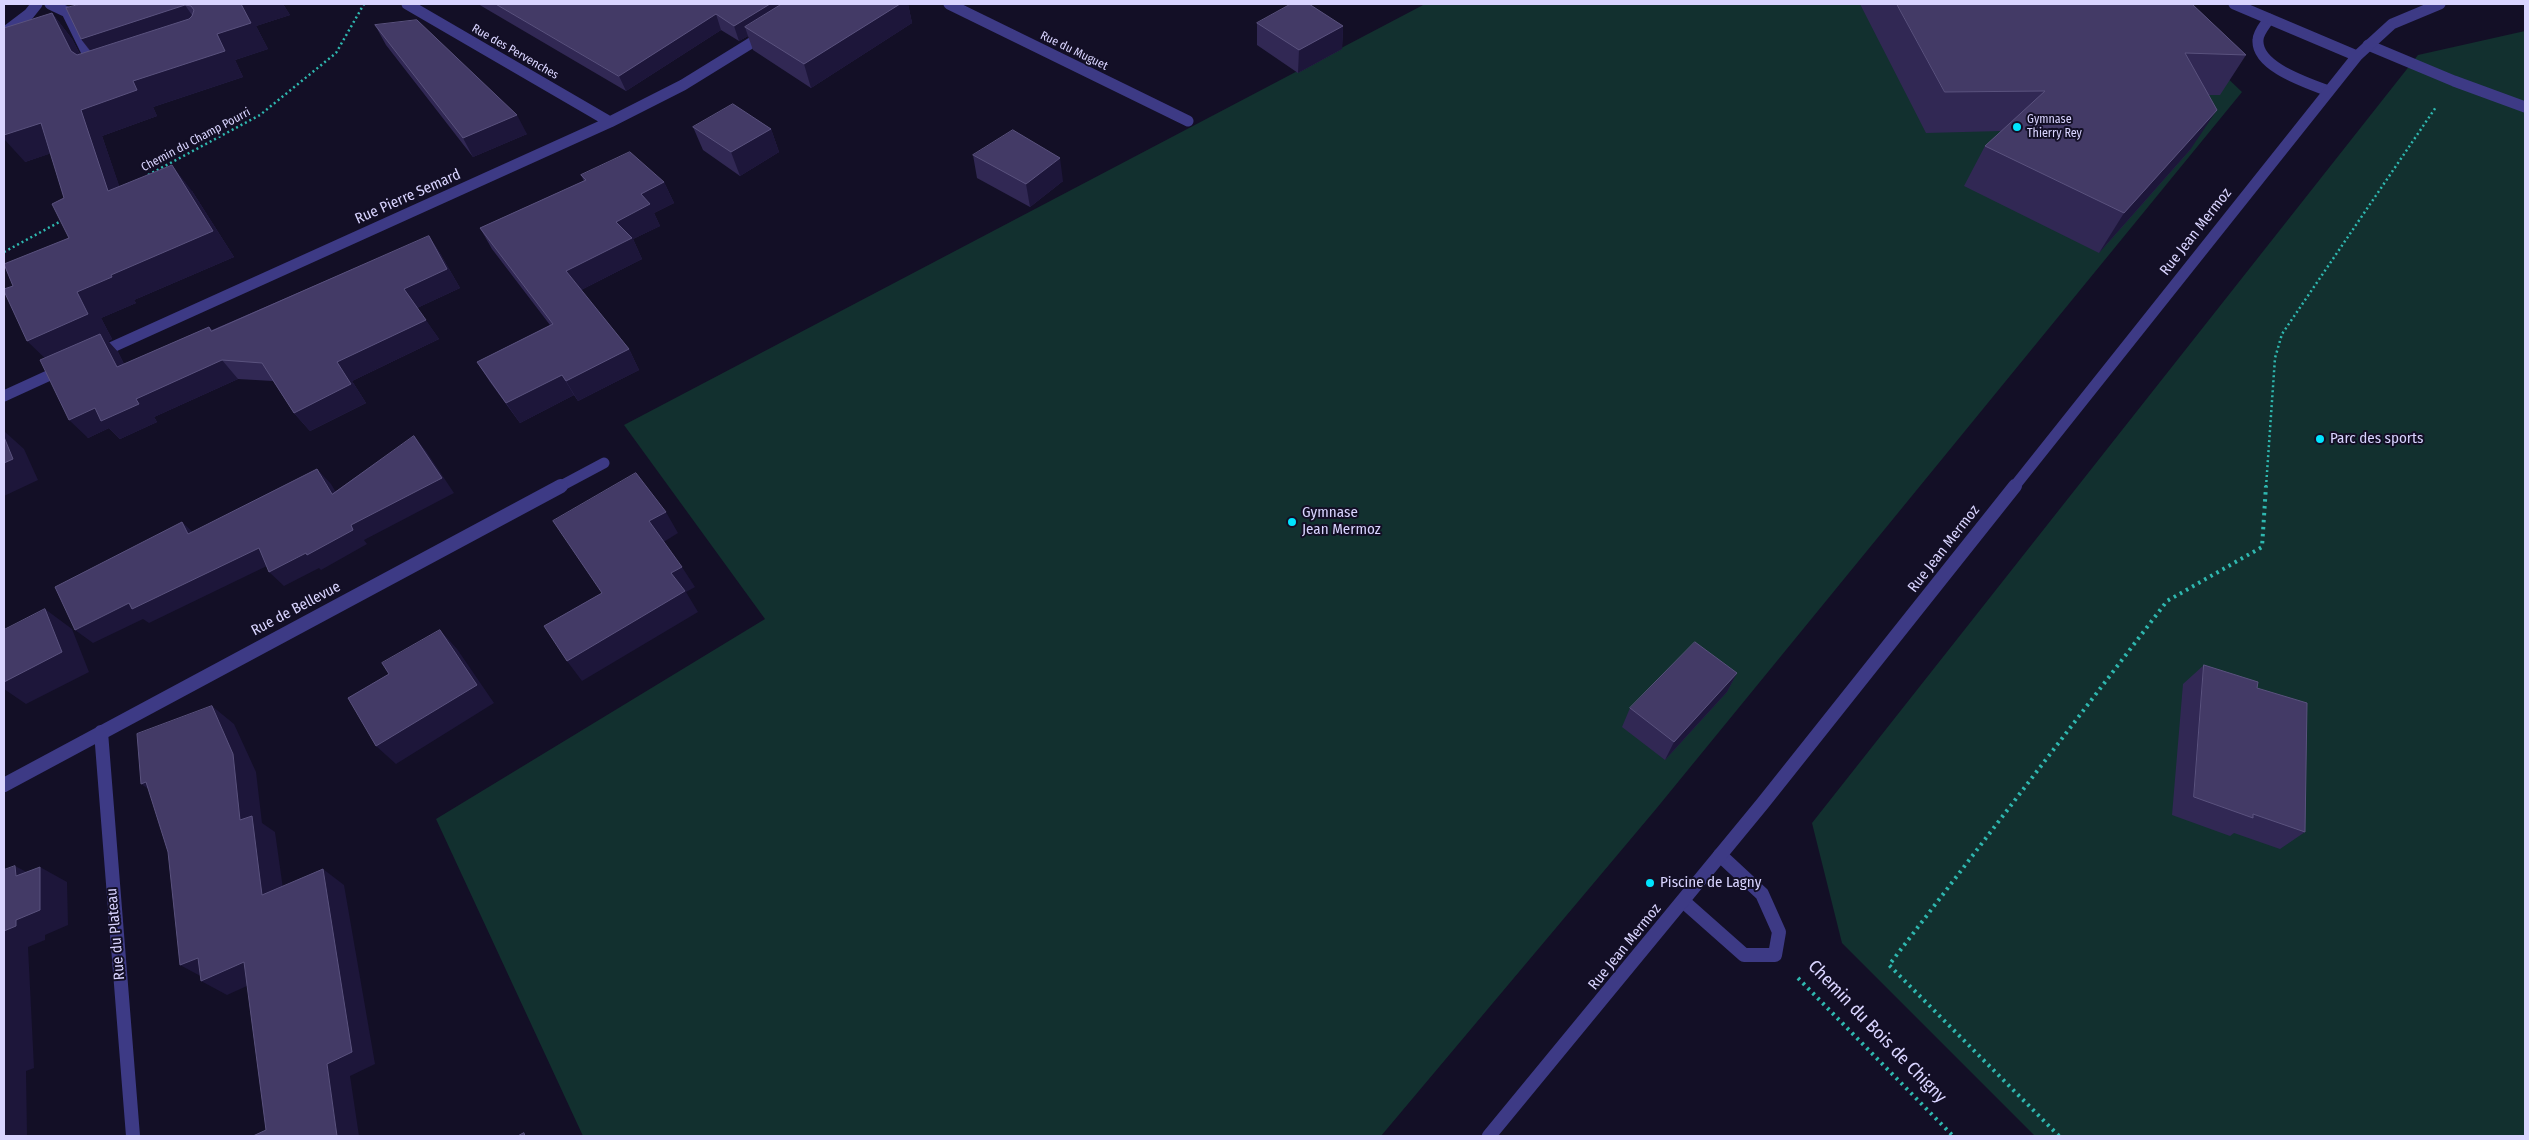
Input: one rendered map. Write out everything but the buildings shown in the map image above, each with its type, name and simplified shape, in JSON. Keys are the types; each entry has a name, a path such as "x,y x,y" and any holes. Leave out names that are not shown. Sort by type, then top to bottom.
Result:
{"street":[{"path":"4,33 29,14 37,4"},
{"path":"50,4 67,12 98,74"},
{"name":"Rue des Pervenches","path":"407,4 610,122"},
{"name":"Rue du Muguet","path":"949,4 1188,122"},
{"path":"2234,4 2356,56"},
{"name":"Rue Jean Mermoz","path":"1489,1136 1720,856 2356,56 2392,24 2440,4"},
{"path":"2269,19 2258,39 2261,53 2285,74 2328,91"},
{"name":"Rue Pierre Semard","path":"4,396 610,122 683,84 773,29"},
{"path":"2368,45 2454,81 2525,107"},
{"name":"Rue de Bellevue","path":"4,785 604,463"},
{"name":"Rue du Plateau","path":"101,732 133,1136"},
{"path":"1683,901 1744,955 1775,955 1779,932 1762,894 1720,856"}],"path":[{"name":"Chemin du Champ Pourri","path":"141,179 260,115 336,53 364,4"},
{"path":"2059,1136 1889,965 2167,601 2262,547 2275,358 2282,334 2454,81"},
{"path":"4,252 64,220"},
{"name":"Chemin du Bois de Chigny","path":"1775,955 1953,1136"}],"green space":[{"name":"Gymnase Jean Mermoz","path":"1425,4 2150,4 2242,92 1656,809 1381,1136 583,1136 436,819 765,619 624,425"},
{"name":"Parc des sports","path":"2525,31 2525,1136 2035,1136 1842,943 1812,823 2418,55"}],"place":[{"name":"Gymnase Thierry Rey","path":"2017,127"},
{"name":"Parc des sports","path":"2320,439"},
{"name":"Gymnase Jean Mermoz","path":"1292,522"},
{"name":"Piscine de Lagny","path":"1650,883"}]}
